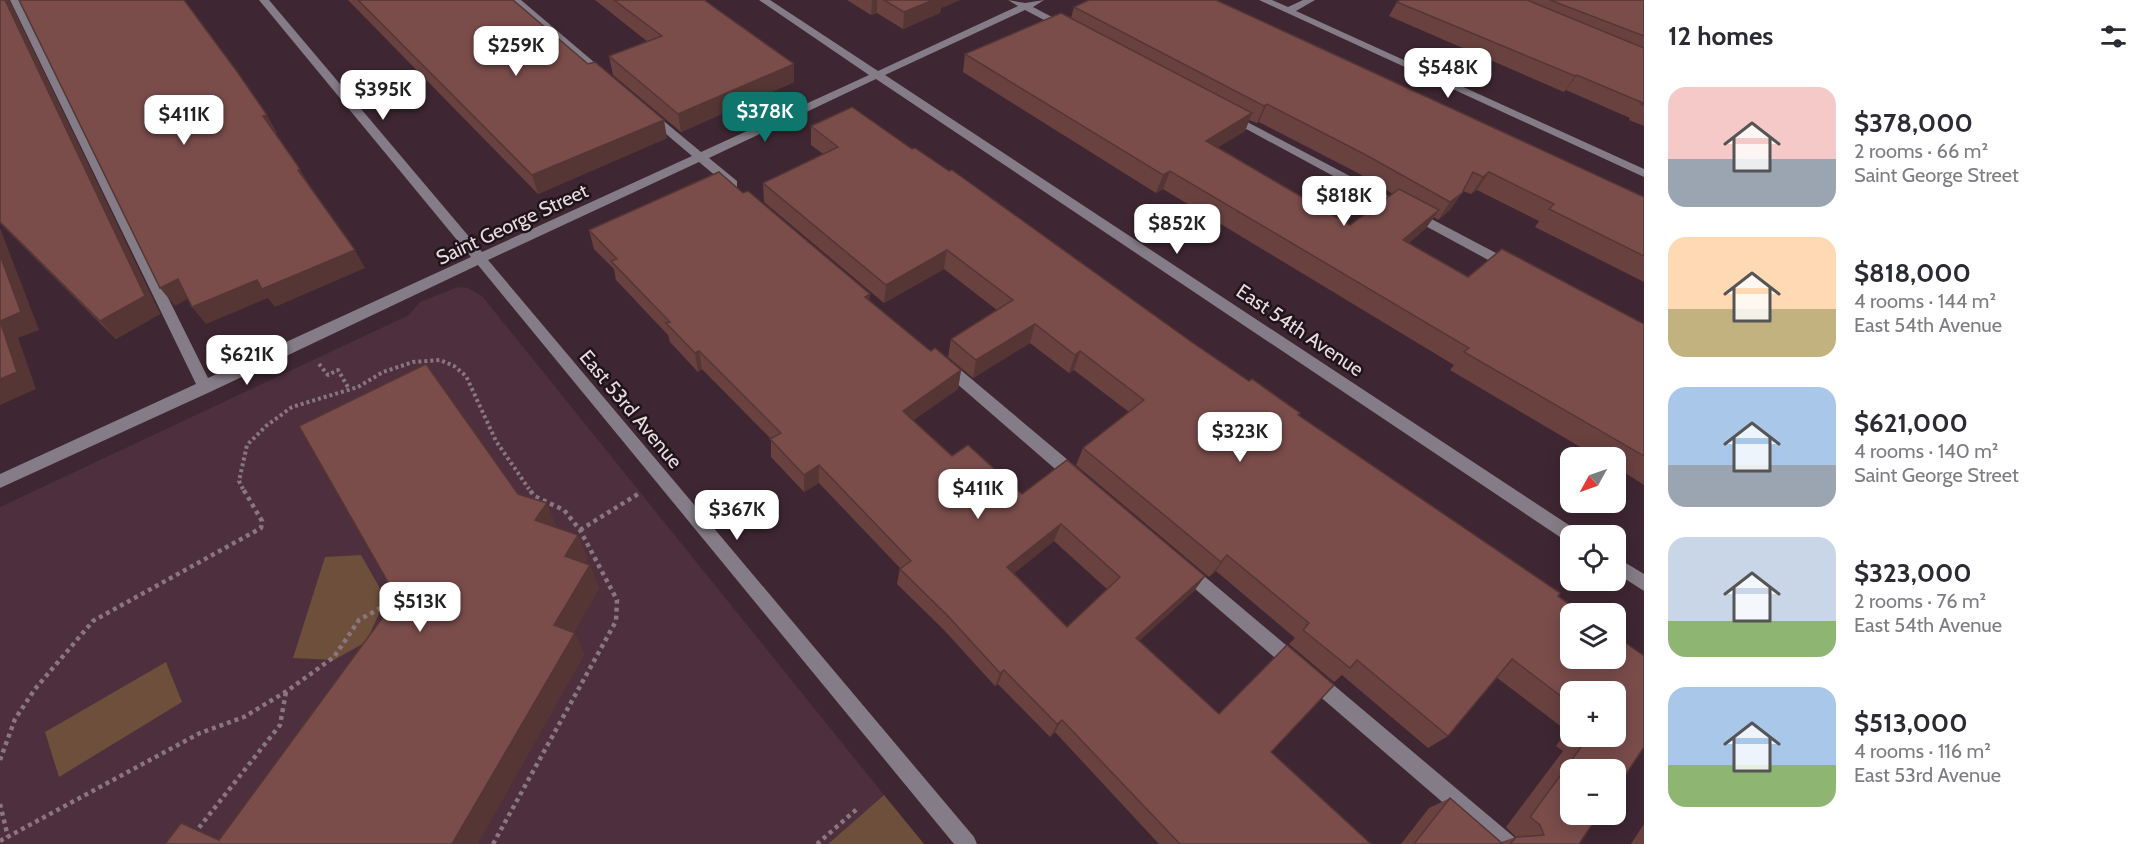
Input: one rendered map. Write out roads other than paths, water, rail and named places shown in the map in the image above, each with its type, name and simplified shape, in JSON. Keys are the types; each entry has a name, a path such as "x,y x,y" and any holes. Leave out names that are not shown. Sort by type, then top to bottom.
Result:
{"street":[{"path":"15,0 205,388"},
{"name":"East 53rd Avenue","path":"264,0 967,844"},
{"path":"515,0 612,82"},
{"name":"East 54th Avenue","path":"764,0 1560,528"},
{"path":"1013,0 1078,34"},
{"name":"Saint George Street","path":"0,481 480,261 1039,0"},
{"path":"1264,0 1644,173"},
{"path":"1288,11 1310,0"},
{"path":"639,105 746,196"},
{"path":"1214,108 1518,271"},
{"path":"936,358 1090,489"},
{"path":"1171,558 1507,844"},
{"path":"1626,571 1644,583"}]}
